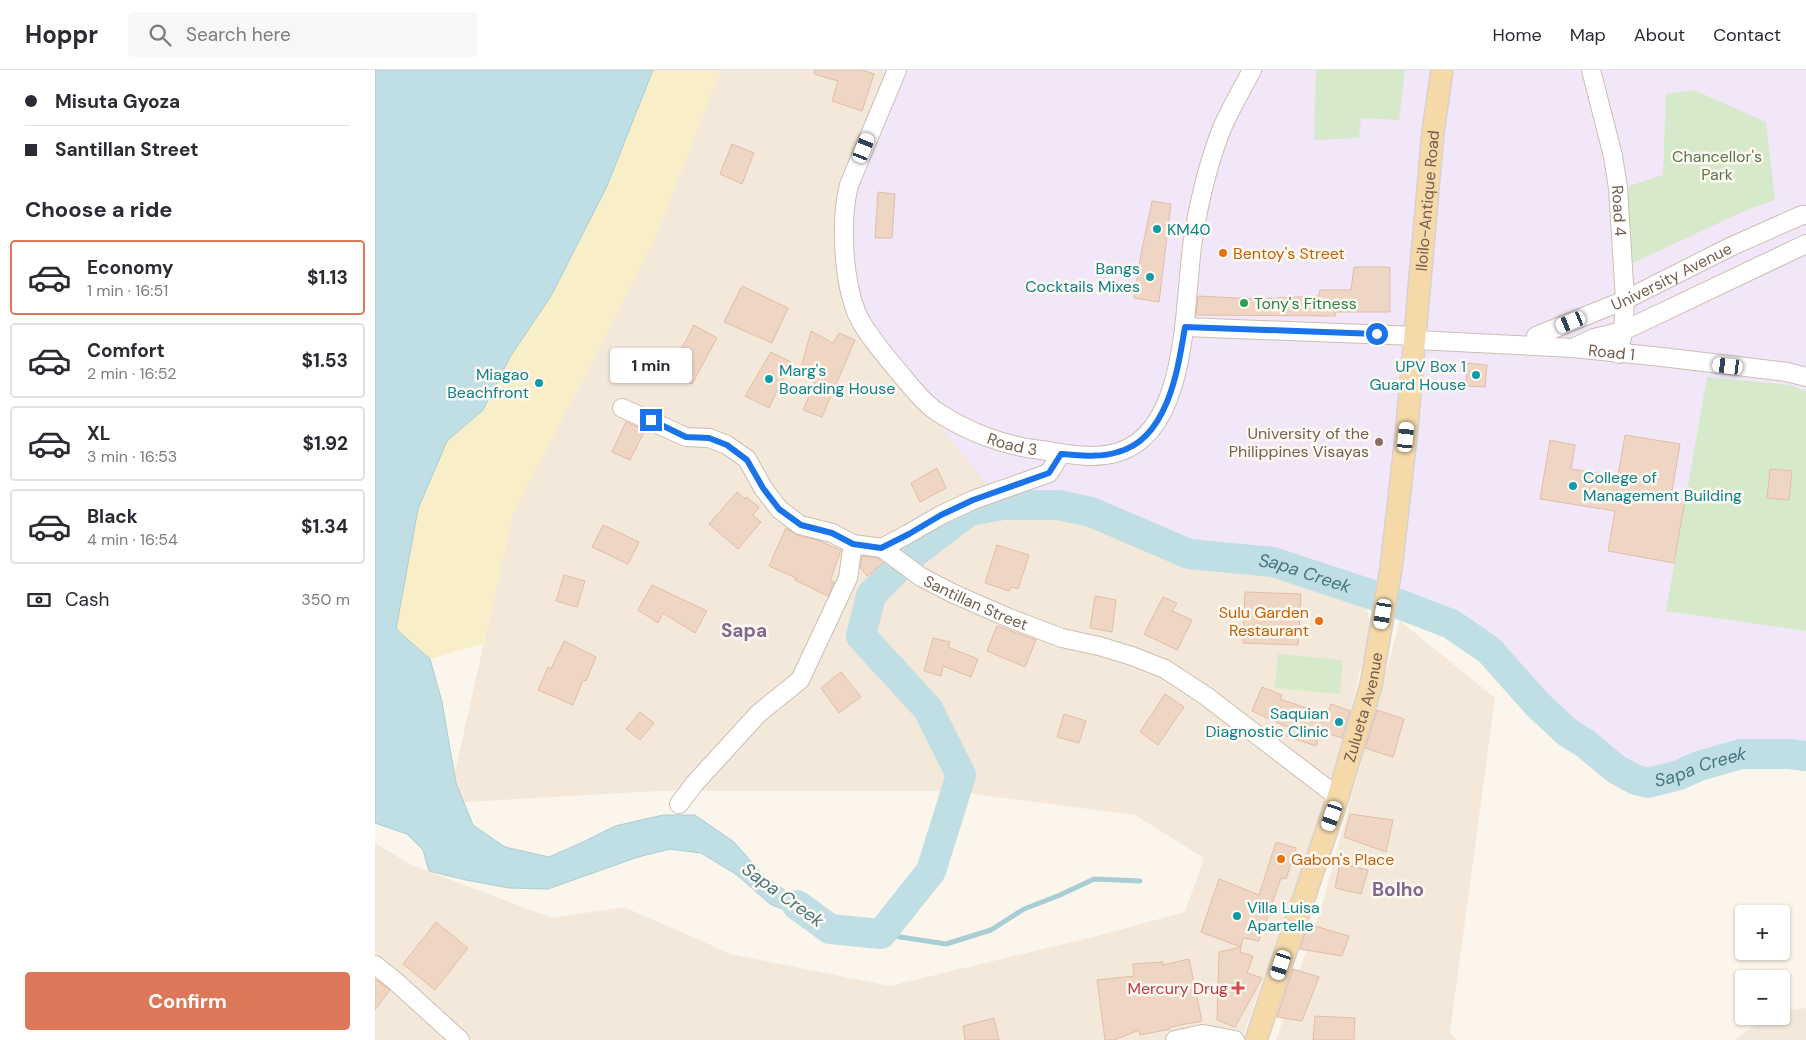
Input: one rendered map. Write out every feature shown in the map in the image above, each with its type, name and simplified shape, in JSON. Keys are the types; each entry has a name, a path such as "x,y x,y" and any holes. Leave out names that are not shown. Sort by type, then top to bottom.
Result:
{"main road":[{"name":"Iloilo-Antique Road","path":"1416,335 1433,132 1442,70"},
{"name":"Zulueta Avenue","path":"1256,1040 1338,797 1371,685 1391,569 1416,335"}],"street":[{"name":"Road 3","path":"897,70 849,185 846,197 844,211 846,259 853,300 858,315 904,379 936,411 955,423 999,441 1031,450 1101,456 1120,452 1135,444 1148,433 1166,404 1176,377 1185,327 1193,236 1211,159 1223,127 1252,70"},
{"name":"Road 4","path":"1591,70 1613,156 1618,188 1625,300 1621,343"},
{"name":"University Avenue","path":"1535,336 1625,300 1730,247 1801,215 1806,215"},
{"name":"University Avenue","path":"1573,348 1593,339 1621,343 1806,244"},
{"path":"1185,327 1416,335"},
{"name":"Road 1","path":"1416,335 1535,336 1593,339"},
{"name":"Road 1","path":"1416,335 1573,348 1621,343 1662,357 1787,372 1806,377"},
{"name":"Santillan Street","path":"622,408 686,437 709,438 727,445 747,460 763,488 779,509 801,525 832,533 853,544 881,548 921,577 1009,618 1062,638 1099,646 1165,669 1206,696 1338,797"},
{"path":"881,548 941,515 973,500 1049,473 1061,454"},
{"path":"679,804 695,783 759,713 800,680 849,578 853,544"},
{"path":"375,964 460,1040"},
{"path":"1175,1040 1203,1034 1235,1040"}],"shaded area":[{"path":"721,70 903,70 1002,505 1058,505 1091,512 1189,554 1273,562 1364,591 1370,628 1329,804 1241,1040 375,1040 375,843 411,865 552,918 624,907 731,954 890,986 1093,937 1185,912 1204,858 1135,815 952,791 658,791 448,803 513,514 652,246"},
{"name":"University of the Philippines Visayas","path":"903,70 1806,70 1806,756 1741,754 1699,766 1679,775 1648,783 1636,780 1616,769 1586,744 1567,732 1537,704 1489,650 1451,624 1423,612 1273,562 1189,554 1091,512 1058,505 1003,505 903,379 868,326 858,294 849,205"},
{"path":"1400,621 1495,698 1450,1032 1456,1040 1276,1040 1322,905"},
{"path":"1806,1008 1806,1040 1734,1040 1755,1025 1790,1025 1790,1011"}],"green space":[{"path":"1316,70 1405,70 1399,120 1361,118 1359,138 1314,140"},
{"name":"Chancellor's Park","path":"1694,90 1766,122 1775,200 1749,209 1626,266 1629,186 1663,175 1666,94"},
{"path":"1707,377 1790,385 1806,391 1806,631 1666,611"},
{"path":"1278,654 1343,660 1340,694 1275,688"}],"sand":[{"name":"Miagao Beachfront","path":"653,70 721,70 652,246 513,514 484,643 430,659 396,629 418,509 447,441 483,410 510,357 551,296 607,186"}],"water":[{"path":"375,70 653,70 607,186 551,296 510,357 483,410 447,441 418,509 396,629 430,659 442,702 456,783 473,825 505,847 549,857 615,826 663,815 695,815 734,842 764,876 812,909 830,929 770,904 737,875 701,853 670,849 638,857 548,889 509,888 429,871 423,850 407,834 375,823"}],"building":[{"path":"815,70 862,70 874,74 862,111 832,101 838,81 814,74"},
{"path":"732,144 754,153 742,184 720,174"},
{"path":"878,192 895,194 892,238 875,238"},
{"path":"1152,201 1171,204 1159,302 1134,298"},
{"path":"1354,267 1390,267 1390,312 1336,312 1335,316 1196,315 1198,296 1258,299 1319,296 1320,290 1351,290"},
{"path":"742,286 788,308 772,343 724,322"},
{"path":"694,325 717,338 692,384 669,373"},
{"path":"811,331 833,343 839,333 855,340 822,417 803,410 815,383 800,372"},
{"name":"Marg's Boarding House","path":"771,352 791,362 769,408 745,396"},
{"name":"UPV Box 1 Guard House","path":"1467,363 1487,365 1485,387 1466,386"},
{"path":"626,422 645,430 630,460 612,452"},
{"path":"1625,435 1680,444 1671,497 1685,500 1674,563 1608,551 1615,511 1540,499 1550,440 1575,445 1571,469 1618,476"},
{"path":"937,468 946,488 920,502 911,483"},
{"path":"1770,469 1792,471 1789,500 1767,498"},
{"path":"737,492 759,507 753,515 761,522 738,549 709,524"},
{"path":"603,525 639,542 628,564 592,547"},
{"path":"786,528 797,535 817,540 841,550 830,581 834,582 828,596 795,580 796,578 769,566"},
{"path":"997,545 1029,555 1018,589 1011,587 1009,591 985,583"},
{"path":"862,556 878,558 883,563 867,576 860,567"},
{"path":"564,575 585,581 577,607 556,601"},
{"path":"652,585 707,611 695,633 663,613 658,623 638,610"},
{"path":"1245,592 1301,594 1298,645 1243,643"},
{"path":"1095,596 1116,600 1112,632 1090,628"},
{"path":"1163,597 1177,603 1172,611 1192,620 1177,650 1144,634"},
{"path":"997,626 1036,640 1025,667 987,651"},
{"path":"933,638 950,642 948,647 978,659 971,677 943,666 941,676 924,671"},
{"path":"564,641 596,657 586,681 583,680 573,705 538,690 548,667 551,669"},
{"path":"841,672 861,697 839,713 821,688"},
{"path":"1262,687 1282,695 1280,699 1327,715 1331,704 1350,711 1342,738 1321,731 1316,746 1286,736 1289,728 1252,711"},
{"path":"1165,694 1184,707 1158,745 1140,732"},
{"path":"1377,710 1404,719 1393,757 1365,748"},
{"path":"640,712 654,723 640,740 626,729"},
{"path":"1064,714 1086,721 1079,743 1057,737"},
{"path":"1350,814 1393,820 1386,852 1344,837"},
{"name":"Villa Luisa Apartelle","path":"1276,842 1296,848 1286,879 1281,878 1259,941 1243,938 1241,947 1201,932 1219,879 1259,895"},
{"path":"1340,863 1368,870 1361,894 1335,888"},
{"path":"436,922 468,948 435,990 403,964"},
{"path":"1308,924 1349,936 1342,956 1300,949"},
{"name":"Mercury Drug","path":"1241,947 1240,952 1253,956 1247,973 1262,978 1235,1027 1217,1020 1219,952"},
{"path":"1189,959 1202,1021 1140,1035 1139,1030 1114,1040 1105,1040 1097,980 1134,976 1133,964 1163,962 1163,965"},
{"path":"1293,969 1319,977 1302,1021 1277,1017"},
{"path":"375,979 390,990 375,1010"},
{"path":"1315,1016 1355,1018 1354,1040 1313,1040"},
{"path":"994,1018 999,1040 965,1040 963,1026"}],"waterway":[{"name":"Sapa Creek","path":"910,556 969,511 1003,505 1058,505 1091,512 1189,554 1273,562 1391,601 1451,624 1489,650 1537,704 1567,732 1586,744 1616,769 1636,780 1648,783 1679,775 1699,766 1741,754 1806,756"},
{"name":"Sapa Creek","path":"797,905 830,929 881,934 931,871 961,775 928,709 861,636 871,595 894,572"},
{"path":"881,934 946,944 991,930 1024,909 1094,879 1140,881"}],"place":[{"name":"KM40","path":"1157,229"},
{"name":"Bentoy's Street","path":"1223,253"},
{"name":"Bangs Cocktails Mixes","path":"1150,277"},
{"name":"Tony's Fitness","path":"1244,303"},
{"name":"UPV Box 1 Guard House","path":"1476,375"},
{"name":"Marg's Boarding House","path":"769,379"},
{"name":"Miagao Beachfront","path":"539,383"},
{"name":"University of the Philippines Visayas","path":"1379,442"},
{"name":"College of Management Building","path":"1573,486"},
{"name":"Sulu Garden Restaurant","path":"1319,621"},
{"name":"Saquian Diagnostic Clinic","path":"1339,722"},
{"name":"Gabon's Place","path":"1281,859"},
{"name":"Villa Luisa Apartelle","path":"1237,916"},
{"name":"Mercury Drug","path":"1238,988"}],"district":[{"name":"Sapa","path":"744,630"},
{"name":"Bolho","path":"1398,889"}],"route":[{"path":"651,420 686,437 709,438 727,445 747,460 763,488 779,509 801,525 832,533 853,544 881,548 941,515 973,500 1049,473 1061,454 1101,456 1120,452 1135,444 1148,433 1166,404 1176,377 1185,327 1377,334"}]}
